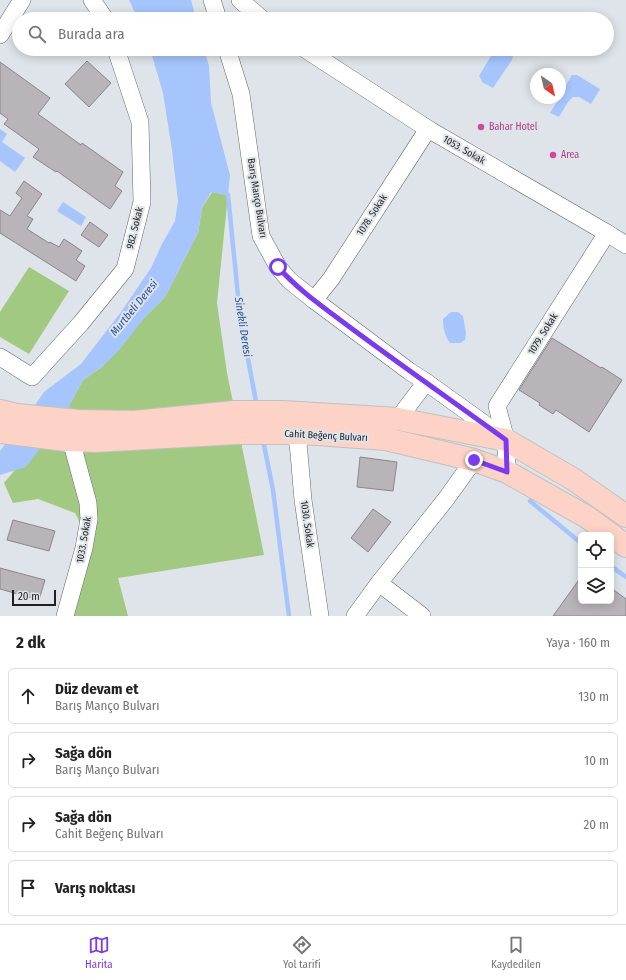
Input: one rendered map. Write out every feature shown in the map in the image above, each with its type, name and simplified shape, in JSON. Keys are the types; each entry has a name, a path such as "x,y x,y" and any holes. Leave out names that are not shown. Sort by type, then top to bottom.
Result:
{"main road":[{"name":"Cahit Beğenç Bulvarı","path":"0,432 72,434 134,422 235,412 274,412 398,419 506,440 573,479 626,516"},
{"name":"Cahit Beğenç Bulvarı","path":"9,413 95,441 236,433 303,433 386,439 474,460 507,472 587,517 626,546"}],"street":[{"path":"14,12 22,0"},
{"path":"92,0 100,12"},
{"path":"212,0 216,12"},
{"path":"240,0 254,12"},
{"path":"0,35 12,16"},
{"name":"982. Sokak","path":"0,356 32,377 81,323 125,269 142,202 140,122 118,56"},
{"name":"Barış Manço Bulvarı","path":"229,56 241,94 261,236 278,267 289,280 314,300 409,371 506,440"},
{"name":"1053. Sokak","path":"316,56 428,130 626,245"},
{"name":"1078. Sokak","path":"314,300 331,279 428,130"},
{"name":"1079. Sokak","path":"506,440 497,406 607,233"},
{"path":"398,419 426,382"},
{"name":"1030. Sokak","path":"303,433 298,445 320,616"},
{"name":"1033. Sokak","path":"65,616 84,548 89,519 88,503 72,434"},
{"path":"506,440 507,472"},
{"path":"355,616 474,460"},
{"path":"379,583 422,616"}],"green space":[{"path":"212,192 228,195 217,303 227,373 264,555 118,578 128,616 73,616 88,539 75,513 38,499 13,503 4,483 70,404 83,380 102,367 145,317 165,297 198,233 202,208"},
{"path":"29,267 69,291 29,354 0,337 0,312"}],"water":[{"path":"129,0 191,0 194,12 135,12"},
{"name":"Murtbeli Deresi","path":"152,56 206,56 209,66 211,103 230,175 228,195 211,192 202,208 198,233 165,297 145,317 120,349 102,367 83,380 70,404 70,409 26,467 0,475 0,451 44,392 81,364 121,312 151,268 175,221 178,201 163,93"},
{"path":"491,56 513,56 512,60 493,88 482,82 479,76"},
{"path":"572,75 577,75 600,89 591,104 579,97 573,97 568,102 559,117 550,113 555,104 566,104 566,85"},
{"path":"0,129 7,134 2,142 25,158 15,172 0,161"},
{"path":"63,202 86,217 81,226 57,211"},
{"path":"451,312 458,312 463,316 466,333 465,340 460,343 450,343 443,326 443,319"}],"building":[{"path":"87,61 111,83 89,107 65,84"},
{"path":"0,62 50,98 38,114 81,145 82,143 123,172 115,186 122,191 110,209 57,171 56,172 33,157 39,149 4,124 8,119 0,113"},
{"path":"24,181 42,194 27,216 33,219 27,229 49,243 50,242 59,247 64,239 82,251 76,260 85,266 76,281 0,233 0,210 10,216 22,198 16,193"},
{"path":"90,222 108,235 99,247 81,235"},
{"path":"552,338 622,380 589,432 556,410 553,414 539,405 540,403 519,390"},
{"path":"360,457 397,462 393,491 357,487"},
{"path":"373,509 391,522 368,552 351,538"},
{"path":"13,520 55,531 49,551 7,540"},
{"path":"0,568 45,580 39,600 0,589"},
{"path":"578,581 578,604 614,604 614,590 626,599 626,616 553,616"}],"waterway":[{"name":"Sinekli Deresi","path":"225,191 228,195 240,316 257,407"},
{"name":"Sinekli Deresi","path":"263,440 273,490 289,616"},
{"path":"530,501 578,541"},
{"path":"614,568 626,577"}],"place":[{"name":"Bahar Hotel","path":"481,127"},
{"name":"Area","path":"553,155"}],"route":[{"path":"278,267 289,280 314,300 409,371 506,440 507,472 474,460"}]}
